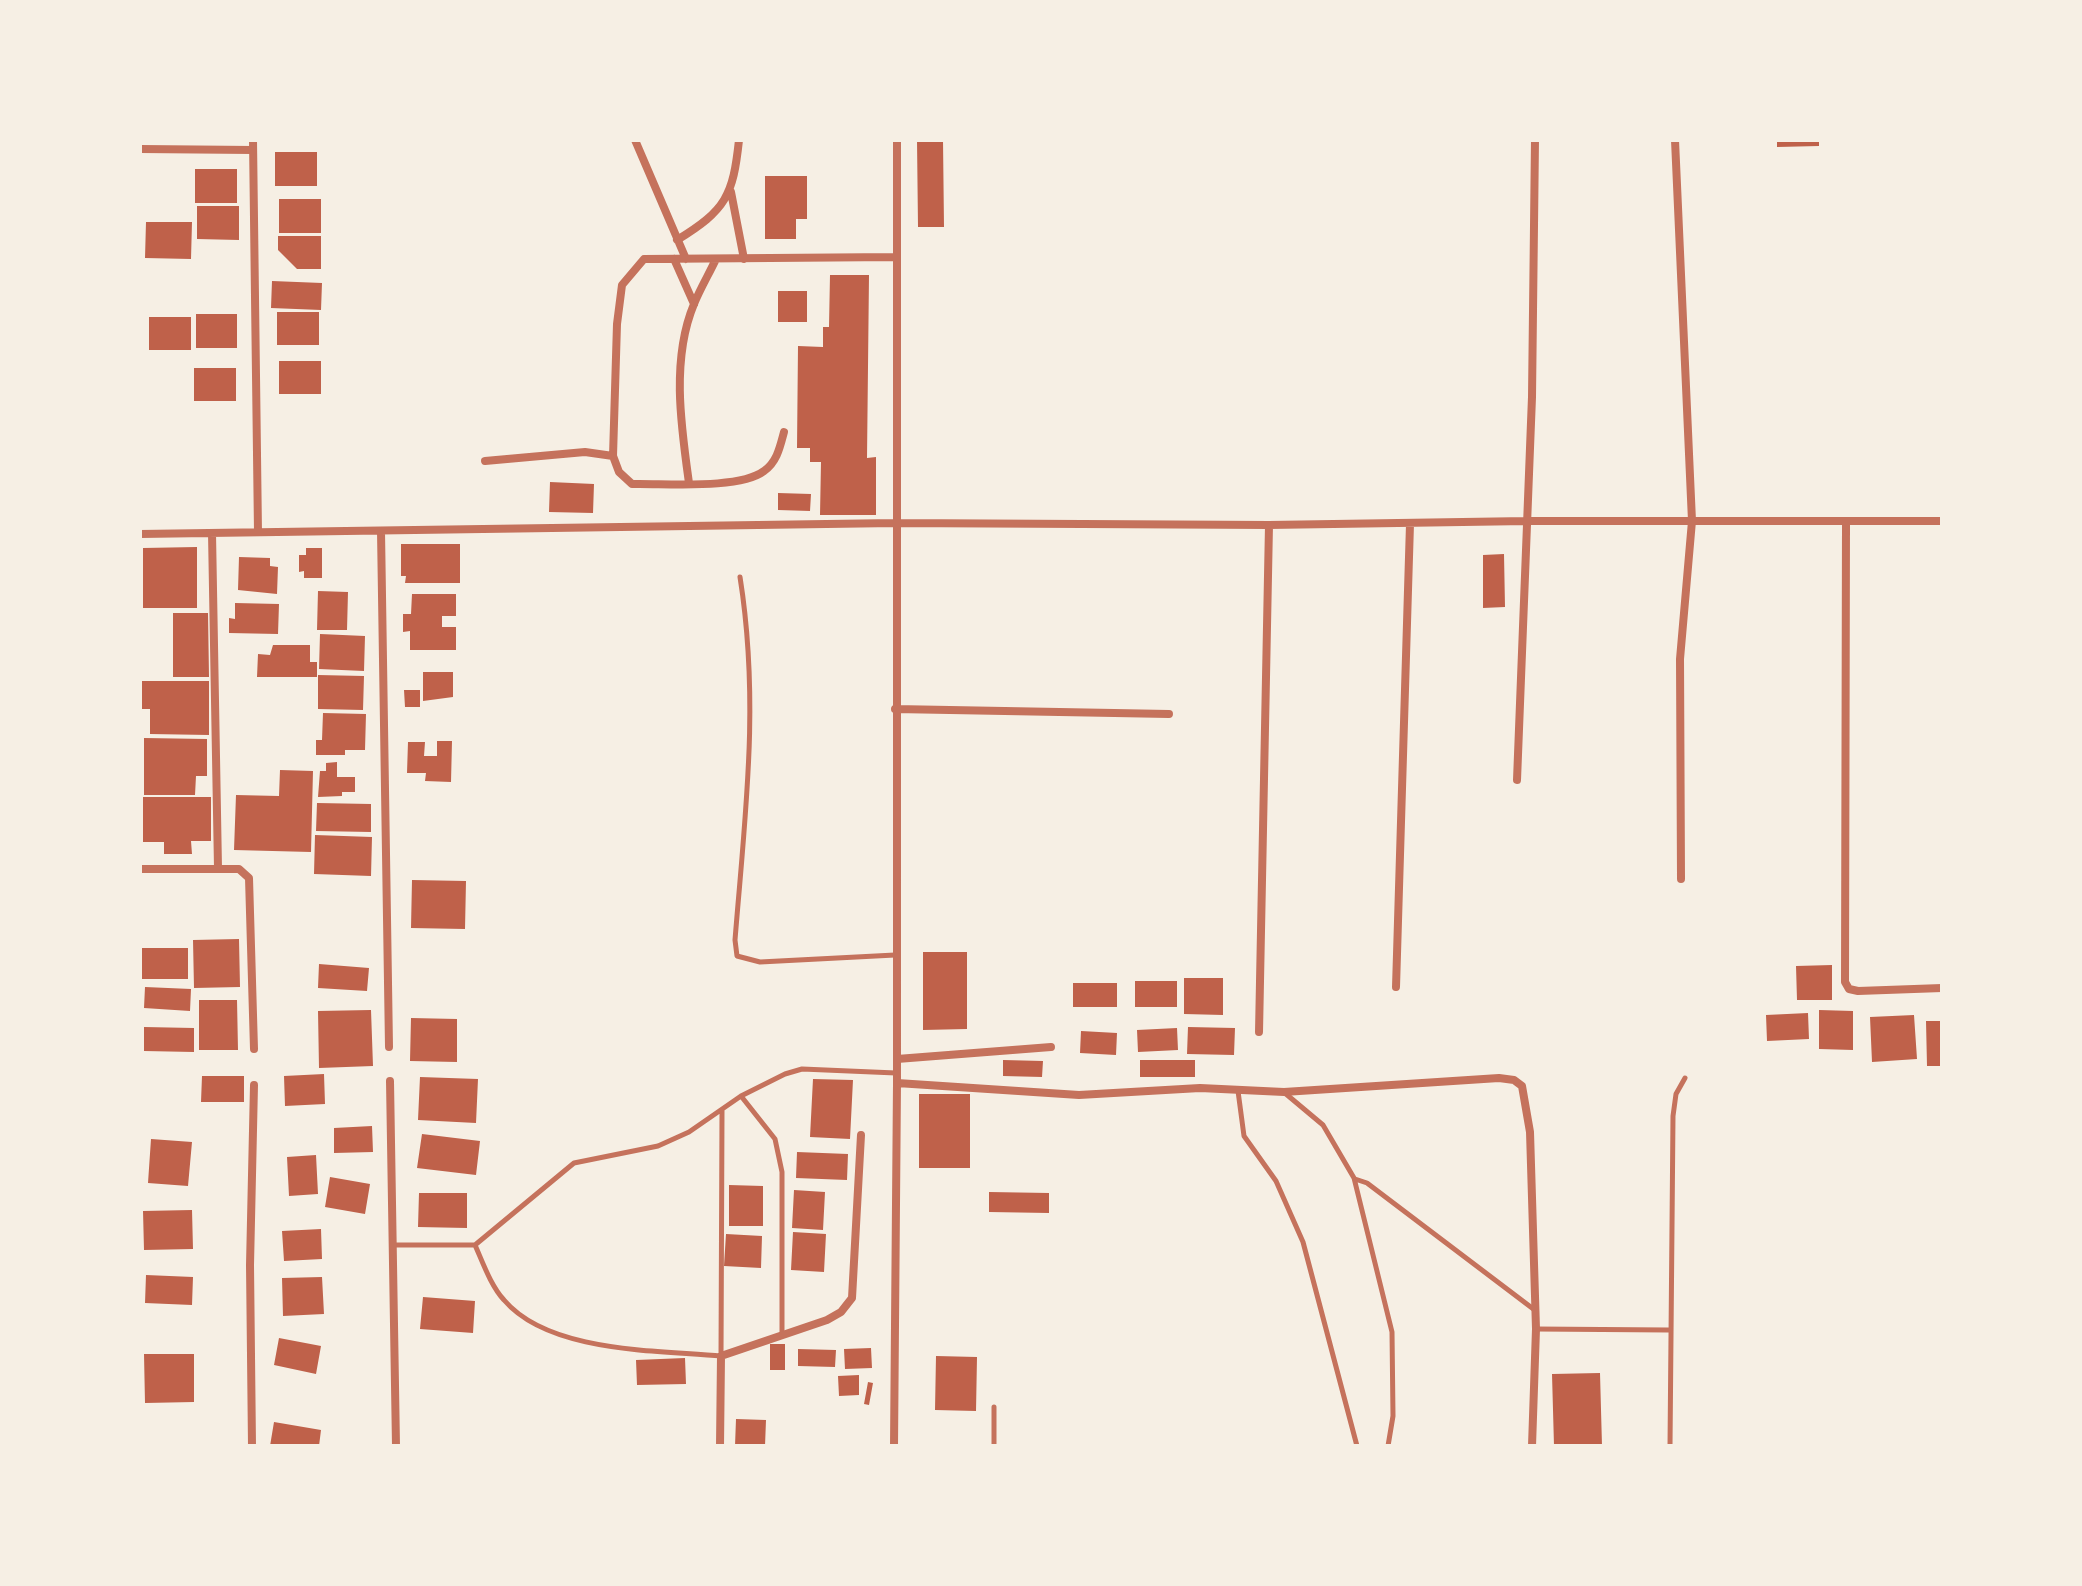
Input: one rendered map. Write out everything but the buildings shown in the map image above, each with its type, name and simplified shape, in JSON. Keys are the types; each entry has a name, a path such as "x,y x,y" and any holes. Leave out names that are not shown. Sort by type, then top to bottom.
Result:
{"street":[{"path":"635,140 686,259"},
{"path":"739,140 731,192 744,259"},
{"path":"894,1446 897,140"},
{"path":"1517,780 1532,397 1535,140"},
{"path":"1675,140 1692,521 1680,659 1681,879"},
{"path":"140,149 253,145 258,532"},
{"path":"677,240 703,224 731,192"},
{"path":"784,432 776,458 765,471 738,480 632,484 619,472 613,456 617,324 622,285 644,259 896,257"},
{"path":"674,259 694,304"},
{"path":"689,483 681,427 682,355 694,304 716,259"},
{"path":"485,461 585,452 613,456"},
{"path":"140,534 895,523 1269,525 1527,521 1942,521"},
{"path":"1846,521 1845,982 1849,989 1858,991 1942,988"},
{"path":"1396,987 1410,524"},
{"path":"1259,1032 1269,525"},
{"path":"381,531 389,1047"},
{"path":"212,533 218,868"},
{"path":"895,709 1169,714"},
{"path":"140,869 239,869 249,878 254,1049"},
{"path":"897,1059 1051,1047"},
{"path":"897,1083 1079,1095 1200,1088 1284,1092 1480,1078 1514,1080 1522,1086 1530,1132 1536,1311 1532,1446"},
{"path":"390,1081 396,1446"},
{"path":"252,1446 250,1265 254,1085"},
{"path":"720,1446 721,1356 827,1320 852,1298 861,1135"}],"lane":[{"path":"740,577 749,632 752,759 735,940 737,956 760,962 895,955"},
{"path":"394,1245 475,1245 574,1163 658,1146 689,1132 741,1096 802,1069 897,1073"},
{"path":"1670,1446 1668,1330 1673,1103 1685,1078"},
{"path":"1238,1090 1244,1136 1276,1181 1303,1242 1357,1446"},
{"path":"1284,1092 1323,1125 1354,1178 1392,1332 1393,1416 1388,1446"},
{"path":"741,1096 775,1139 782,1172 782,1333"},
{"path":"475,1245 503,1300 541,1329 605,1345 721,1356 722,1111"},
{"path":"1354,1178 1367,1183 1536,1311"},
{"path":"1536,1329 1668,1330"},
{"path":"994,1407 994,1446"}]}
